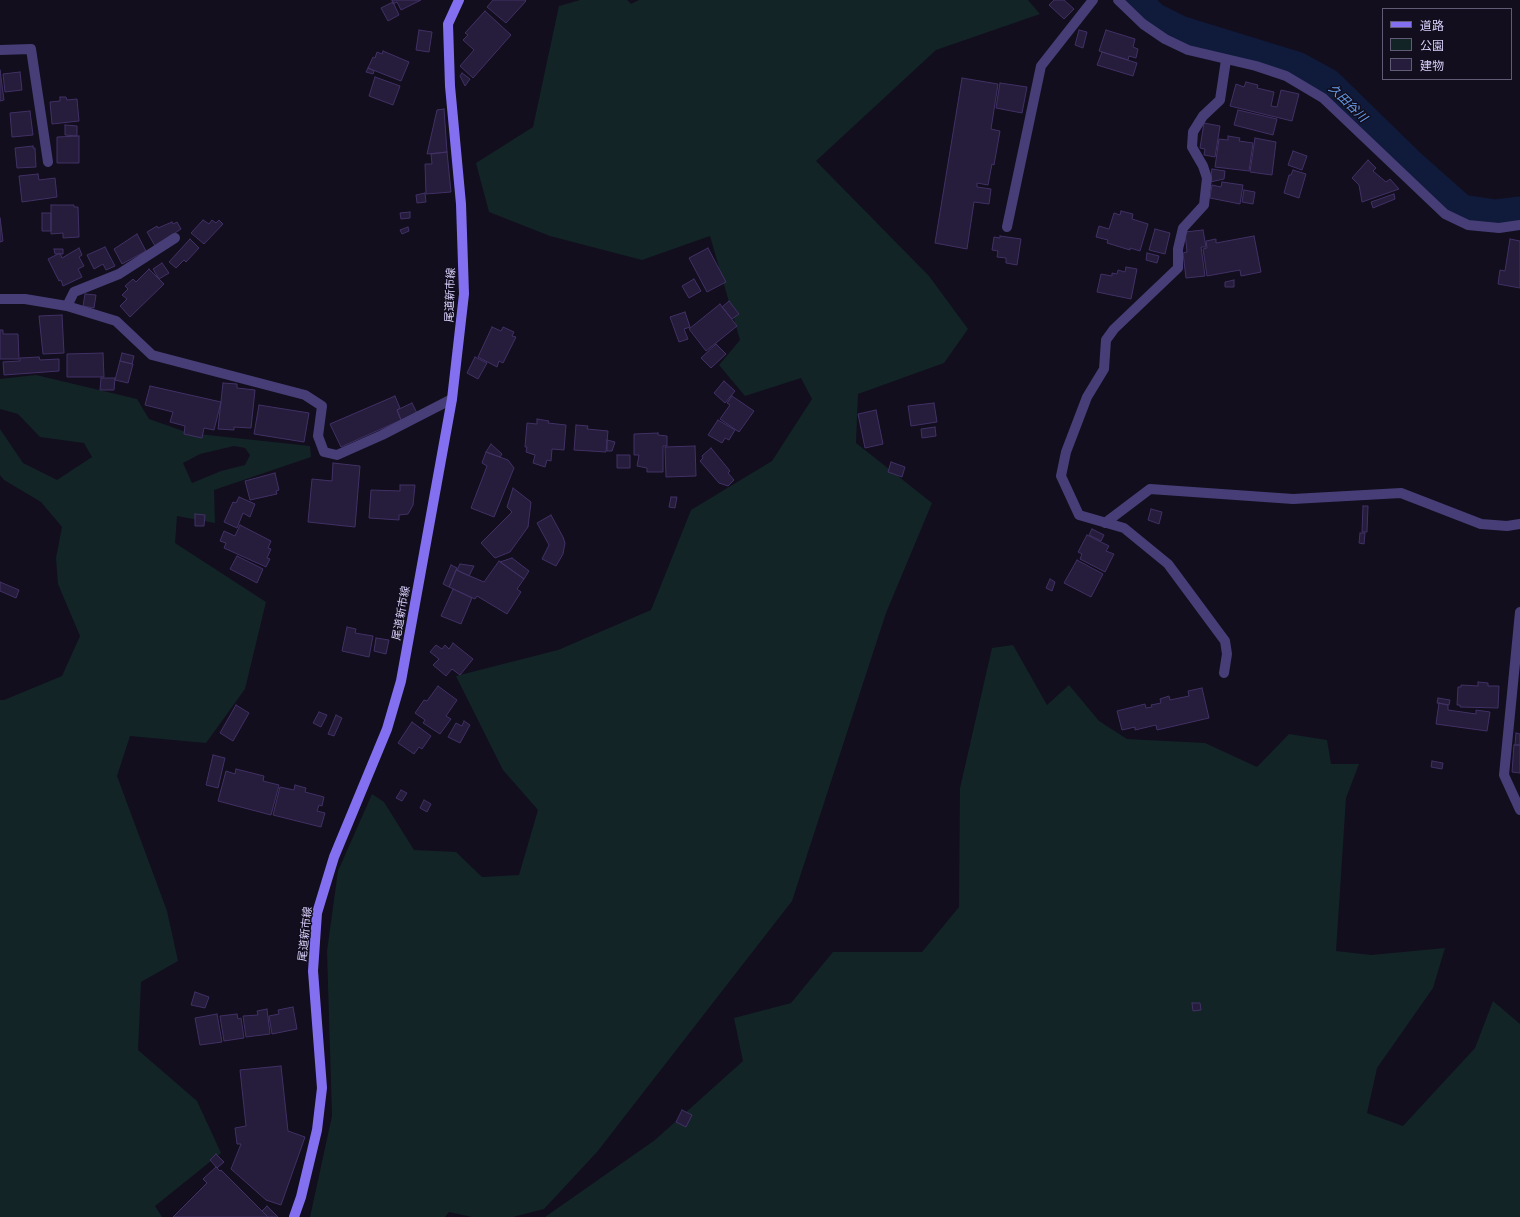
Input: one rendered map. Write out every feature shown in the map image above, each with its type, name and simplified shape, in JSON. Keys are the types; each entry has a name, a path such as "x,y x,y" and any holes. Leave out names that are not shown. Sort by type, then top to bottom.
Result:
{"main road":[{"name":"尾道新市線","path":"294,1217 301,1197 317,1130 322,1088 320,1042 313,971 317,913 334,857 387,730 401,681 452,399 464,294 461,204 450,86 448,24 459,0"}],"street":[{"path":"1007,227 1041,66 1093,0"},
{"path":"1118,0 1143,24 1165,39 1188,50 1256,66 1286,76 1323,98 1445,214 1468,225 1499,228 1520,225"},
{"path":"0,50 31,49 48,162"},
{"path":"1224,673 1227,654 1225,641 1168,564 1124,528 1079,515 1061,476 1066,452 1087,397 1104,369 1106,340 1114,329 1178,268 1178,249 1183,228 1204,205 1207,178 1203,166 1192,147 1193,132 1203,116 1220,100 1226,60"},
{"path":"67,306 74,292 118,274 175,238"},
{"path":"0,299 25,299 67,306 116,321 152,355 305,395 322,406 318,436 324,452 337,455 382,435 452,399"},
{"path":"1105,523 1150,489 1293,499 1401,493 1481,524 1508,526 1520,524"},
{"path":"1520,612 1504,775 1520,810"}],"green space":[{"path":"580,0 627,0 631,4 639,0 1028,0 1040,14 936,50 816,161 929,276 968,329 944,363 858,394 856,443 932,503 886,613 792,901 597,1152 544,1209 513,1217 472,1217 449,1212 445,1217 310,1217 332,1116 327,951 338,871 372,794 384,802 414,850 456,852 482,877 519,875 538,810 503,770 456,676 558,650 651,610 691,510 772,461 812,399 801,378 745,396 719,365 740,340 710,236 642,260 550,236 489,212 476,163 533,127 559,6"},
{"path":"36,375 137,399 149,419 189,433 310,446 311,457 214,490 215,523 177,516 175,543 266,602 245,689 206,743 130,736 117,776 167,911 178,961 141,982 138,1050 197,1101 221,1153 155,1206 162,1217 0,1217 0,700 4,700 62,676 80,636 58,584 56,558 62,527 41,502 4,480 0,475 0,429 23,463 57,480 92,457 84,443 40,437 18,414 0,409 0,379","holes":["234,446 245,448 250,455 245,465 221,471 192,483 183,463 200,454"]},
{"path":"1013,645 1047,705 1069,685 1099,721 1127,739 1205,743 1257,767 1289,734 1327,740 1331,764 1359,764 1346,798 1336,951 1371,955 1445,948 1433,988 1377,1068 1367,1113 1403,1126 1475,1048 1493,1001 1520,1024 1520,1217 545,1217 655,1140 743,1061 734,1018 791,1003 833,952 922,952 959,907 960,788 992,648"}],"building":[{"path":"392,0 421,0 401,10 397,2 393,4"},
{"path":"493,0 526,1 506,23 487,7"},
{"path":"1054,0 1064,0 1074,9 1064,19 1049,5"},
{"path":"393,2 399,15 388,21 381,8"},
{"path":"485,11 511,35 473,78 460,66 474,50 463,40 468,35 465,33"},
{"path":"419,30 432,32 429,52 416,50"},
{"path":"1079,30 1087,32 1083,48 1075,45"},
{"path":"1106,30 1135,39 1133,47 1138,49 1136,58 1129,56 1128,60 1099,51"},
{"path":"383,51 409,62 401,81 368,68 377,52 382,54"},
{"path":"1102,52 1137,63 1133,76 1097,65"},
{"path":"368,68 374,71 373,74 366,72"},
{"path":"0,70 4,100 0,101"},
{"path":"20,72 22,90 5,92 3,74"},
{"path":"462,73 470,79 465,86 460,76"},
{"path":"375,77 400,86 393,105 369,96"},
{"path":"962,78 998,84 991,129 1000,131 994,165 992,164 988,185 977,183 977,187 991,189 989,204 974,202 967,249 935,243"},
{"path":"1246,82 1258,85 1257,88 1274,92 1271,106 1277,107 1281,90 1299,94 1292,121 1230,106 1236,84 1244,87"},
{"path":"1000,83 1027,87 1022,113 996,108"},
{"path":"60,97 66,97 67,100 77,99 79,121 52,124 50,102 60,101"},
{"path":"444,109 447,152 427,154 437,110"},
{"path":"1238,110 1277,119 1273,135 1234,125"},
{"path":"30,111 33,135 12,137 10,113"},
{"path":"1204,123 1220,126 1215,157 1204,155 1205,149 1200,148"},
{"path":"65,125 77,126 77,136 65,135"},
{"path":"79,136 79,163 57,163 57,137"},
{"path":"1228,136 1240,138 1239,141 1253,143 1249,171 1215,167 1219,139 1228,140"},
{"path":"1255,138 1276,142 1272,175 1250,172"},
{"path":"33,146 33,148 35,148 36,167 17,168 15,148"},
{"path":"1293,151 1307,156 1302,170 1288,165"},
{"path":"447,152 451,192 426,194 425,164 432,164 431,154"},
{"path":"1368,160 1376,168 1373,171 1386,182 1390,179 1399,189 1362,202 1359,185 1352,178"},
{"path":"1212,169 1225,171 1224,179 1210,182"},
{"path":"1293,170 1306,174 1299,198 1284,193 1289,175 1291,175"},
{"path":"38,174 39,180 55,178 57,197 22,202 19,176"},
{"path":"1222,182 1243,185 1240,204 1210,198 1212,185 1221,187"},
{"path":"1244,190 1255,192 1253,204 1242,202"},
{"path":"425,193 426,202 417,203 416,195"},
{"path":"1394,194 1395,199 1373,208 1371,202"},
{"path":"51,205 74,205 74,207 78,207 79,237 63,238 63,233 51,234"},
{"path":"1121,211 1133,214 1132,219 1148,224 1140,251 1130,248 1130,250 1107,243 1108,240 1096,237 1099,226 1109,229 1114,213 1120,215"},
{"path":"410,212 410,218 401,219 400,213"},
{"path":"42,213 51,213 51,231 42,231"},
{"path":"0,218 3,241 0,242"},
{"path":"203,220 209,224 212,220 216,223 219,220 223,224 204,244 191,233"},
{"path":"172,222 173,224 177,222 181,229 155,246 147,232 157,226 158,228"},
{"path":"408,227 409,231 402,234 400,230"},
{"path":"1155,229 1170,233 1165,254 1149,250"},
{"path":"1203,230 1206,247 1201,247 1205,276 1186,278 1183,253 1187,252 1185,232"},
{"path":"137,234 146,251 122,264 114,249"},
{"path":"1000,236 1021,239 1017,265 1006,263 1006,258 997,257 998,251 992,250 994,237 1000,238"},
{"path":"1254,236 1261,272 1241,276 1240,270 1207,276 1203,249 1207,248 1206,241 1216,239 1216,243"},
{"path":"190,239 199,248 186,262 184,260 176,268 169,262"},
{"path":"1510,239 1520,241 1520,288 1498,284 1500,270 1505,271"},
{"path":"105,247 115,266 106,270 103,264 94,269 87,255"},
{"path":"79,248 82,255 79,257 84,266 78,269 82,277 63,286 48,259 60,253 62,258"},
{"path":"708,248 726,282 707,292 689,258"},
{"path":"54,249 63,249 63,254 55,254"},
{"path":"1147,253 1159,256 1157,263 1146,260"},
{"path":"162,263 169,273 159,279 153,269"},
{"path":"1126,267 1137,269 1131,299 1097,292 1101,274 1112,276 1112,273 1117,274 1118,270 1125,272"},
{"path":"149,269 164,284 130,317 120,306 127,299 122,295 128,289 125,286 133,279 136,282"},
{"path":"694,279 701,291 689,298 682,286"},
{"path":"1234,280 1234,287 1225,287 1225,282"},
{"path":"85,294 96,295 94,308 83,306"},
{"path":"729,301 739,314 732,319 722,307"},
{"path":"720,304 737,326 706,351 689,329"},
{"path":"685,312 690,327 684,329 688,339 679,342 670,317"},
{"path":"62,315 64,353 43,354 39,316"},
{"path":"492,327 501,331 503,327 514,332 512,336 516,337 503,363 499,361 497,367 478,357"},
{"path":"0,330 3,330 3,334 18,334 19,359 0,359"},
{"path":"716,344 726,354 711,368 701,358"},
{"path":"103,353 104,377 67,377 67,354"},
{"path":"122,353 134,356 132,364 120,361"},
{"path":"39,357 40,360 59,359 59,371 4,375 3,362 20,361 20,358"},
{"path":"475,357 487,363 478,379 467,373"},
{"path":"120,361 133,364 128,383 115,380"},
{"path":"101,378 115,378 114,390 100,390"},
{"path":"724,381 735,391 725,403 714,393"},
{"path":"223,383 237,384 237,388 255,390 251,428 234,427 234,430 218,429"},
{"path":"150,386 221,402 214,430 204,428 202,438 184,434 185,426 170,422 173,412 145,405"},
{"path":"395,396 400,408 397,410 401,420 341,447 330,424"},
{"path":"732,396 754,411 739,432 720,419 730,405 727,403"},
{"path":"412,403 417,413 401,420 397,410"},
{"path":"934,403 937,422 911,426 908,406"},
{"path":"259,405 309,413 304,442 254,434"},
{"path":"876,410 883,444 865,448 858,414"},
{"path":"537,419 549,421 548,423 566,425 564,450 552,449 551,461 547,460 545,467 533,463 535,455 526,452 527,447 525,447 527,423 537,424"},
{"path":"718,420 735,430 729,440 725,438 722,443 708,435"},
{"path":"576,425 588,426 587,429 608,431 606,452 574,450"},
{"path":"935,427 936,436 922,438 921,429"},
{"path":"658,433 658,435 667,436 667,446 663,446 663,472 647,472 647,468 637,466 639,455 634,455 634,434"},
{"path":"607,440 615,442 612,451 607,451"},
{"path":"491,444 502,454 500,457 486,452"},
{"path":"695,446 696,476 666,477 665,447"},
{"path":"711,448 730,471 728,473 734,480 728,486 719,483 700,461 703,458 702,456"},
{"path":"486,452 508,460 514,468 494,517 471,508 487,466 482,463"},
{"path":"617,455 630,455 630,468 617,468"},
{"path":"891,462 905,467 902,477 888,472"},
{"path":"333,463 360,466 355,527 308,522 312,479 332,481"},
{"path":"275,473 279,490 276,491 277,494 250,500 245,481"},
{"path":"400,485 415,485 413,505 408,514 399,515 399,520 369,518 371,490 400,491"},
{"path":"513,488 531,502 528,527 510,552 495,558 481,543 512,512 507,507"},
{"path":"239,497 255,504 250,517 243,513 237,528 224,522 233,502 236,503"},
{"path":"671,497 677,497 675,508 669,507"},
{"path":"1363,506 1368,506 1367,532 1362,532"},
{"path":"1151,509 1162,512 1159,524 1148,520"},
{"path":"195,514 205,515 204,526 195,526"},
{"path":"551,515 565,543 563,554 556,566 542,559 549,545 537,523"},
{"path":"240,525 271,541 268,548 271,549 267,558 270,559 266,567 224,548 226,543 220,541 224,531 235,536"},
{"path":"1092,529 1104,535 1101,541 1089,535"},
{"path":"1360,533 1365,533 1364,544 1359,543"},
{"path":"1087,535 1109,546 1106,551 1114,554 1105,572 1080,559 1082,554 1078,552"},
{"path":"237,556 263,569 257,583 230,569"},
{"path":"512,558 529,571 524,579 500,562"},
{"path":"1077,560 1103,574 1091,597 1064,583"},
{"path":"499,561 524,579 517,589 521,592 507,614 477,596 475,599 449,587 456,570 484,582"},
{"path":"460,564 474,566 469,576 457,570"},
{"path":"451,565 457,568 449,587 443,584"},
{"path":"1050,579 1055,582 1052,591 1046,588"},
{"path":"0,582 19,590 16,598 0,591"},
{"path":"453,589 472,598 461,624 441,616"},
{"path":"347,627 356,629 355,633 373,636 369,657 342,651"},
{"path":"376,638 389,640 386,654 374,651"},
{"path":"453,643 473,659 460,675 452,669 446,676 433,665 439,659 430,652 436,645 442,649 445,645 449,649"},
{"path":"1478,682 1488,683 1488,686 1499,686 1498,708 1460,707 1460,705 1457,705 1458,687 1461,687 1461,685 1478,686"},
{"path":"438,686 457,700 446,716 451,719 440,734 423,723 425,720 415,713 424,700 427,701"},
{"path":"1202,688 1209,718 1157,730 1156,725 1135,730 1135,727 1122,730 1117,711 1145,704 1146,708 1152,707 1151,705 1161,703 1160,699 1169,696 1170,700 1189,696 1188,691"},
{"path":"1438,698 1450,700 1449,705 1437,703"},
{"path":"1439,703 1448,705 1448,710 1476,714 1476,710 1490,712 1487,731 1436,724"},
{"path":"236,705 249,713 233,741 220,733"},
{"path":"319,712 327,715 321,727 313,723"},
{"path":"336,715 342,718 334,736 328,734"},
{"path":"464,721 470,725 460,743 448,737 456,723 462,726"},
{"path":"412,722 431,736 422,749 419,747 414,754 398,743"},
{"path":"1516,733 1520,734 1520,745 1515,745"},
{"path":"1514,745 1520,745 1520,773 1512,772"},
{"path":"213,755 225,758 218,788 206,785"},
{"path":"1432,761 1443,763 1442,769 1431,767"},
{"path":"236,769 264,776 263,781 279,785 271,815 218,801 226,771 235,774"},
{"path":"295,785 306,788 305,792 324,797 322,806 319,805 317,811 325,813 321,827 273,815 280,787 294,790"},
{"path":"401,790 407,793 402,801 396,798"},
{"path":"424,800 431,804 427,812 420,808"},
{"path":"195,992 209,997 205,1008 191,1005"},
{"path":"1192,1003 1200,1003 1201,1010 1193,1011"},
{"path":"293,1007 297,1029 272,1034 269,1016 279,1014 278,1010"},
{"path":"267,1009 270,1034 246,1037 243,1016 258,1015 257,1011"},
{"path":"217,1014 222,1042 200,1045 195,1018"},
{"path":"237,1014 238,1019 241,1018 244,1038 224,1041 220,1016"},
{"path":"281,1066 288,1131 305,1137 281,1205 266,1200 231,1169 241,1144 237,1144 235,1128 246,1126 240,1070"},
{"path":"682,1110 692,1115 686,1127 676,1122"},
{"path":"216,1154 224,1162 217,1168 210,1160"},
{"path":"216,1167 220,1171 221,1170 268,1217 173,1217 207,1183 203,1179"},
{"path":"267,1206 278,1217 268,1217 262,1211"}],"waterway":[{"name":"久田谷川","path":"1137,0 1154,17 1180,30 1297,66 1328,83 1409,162 1462,209 1496,214 1520,211"}]}
